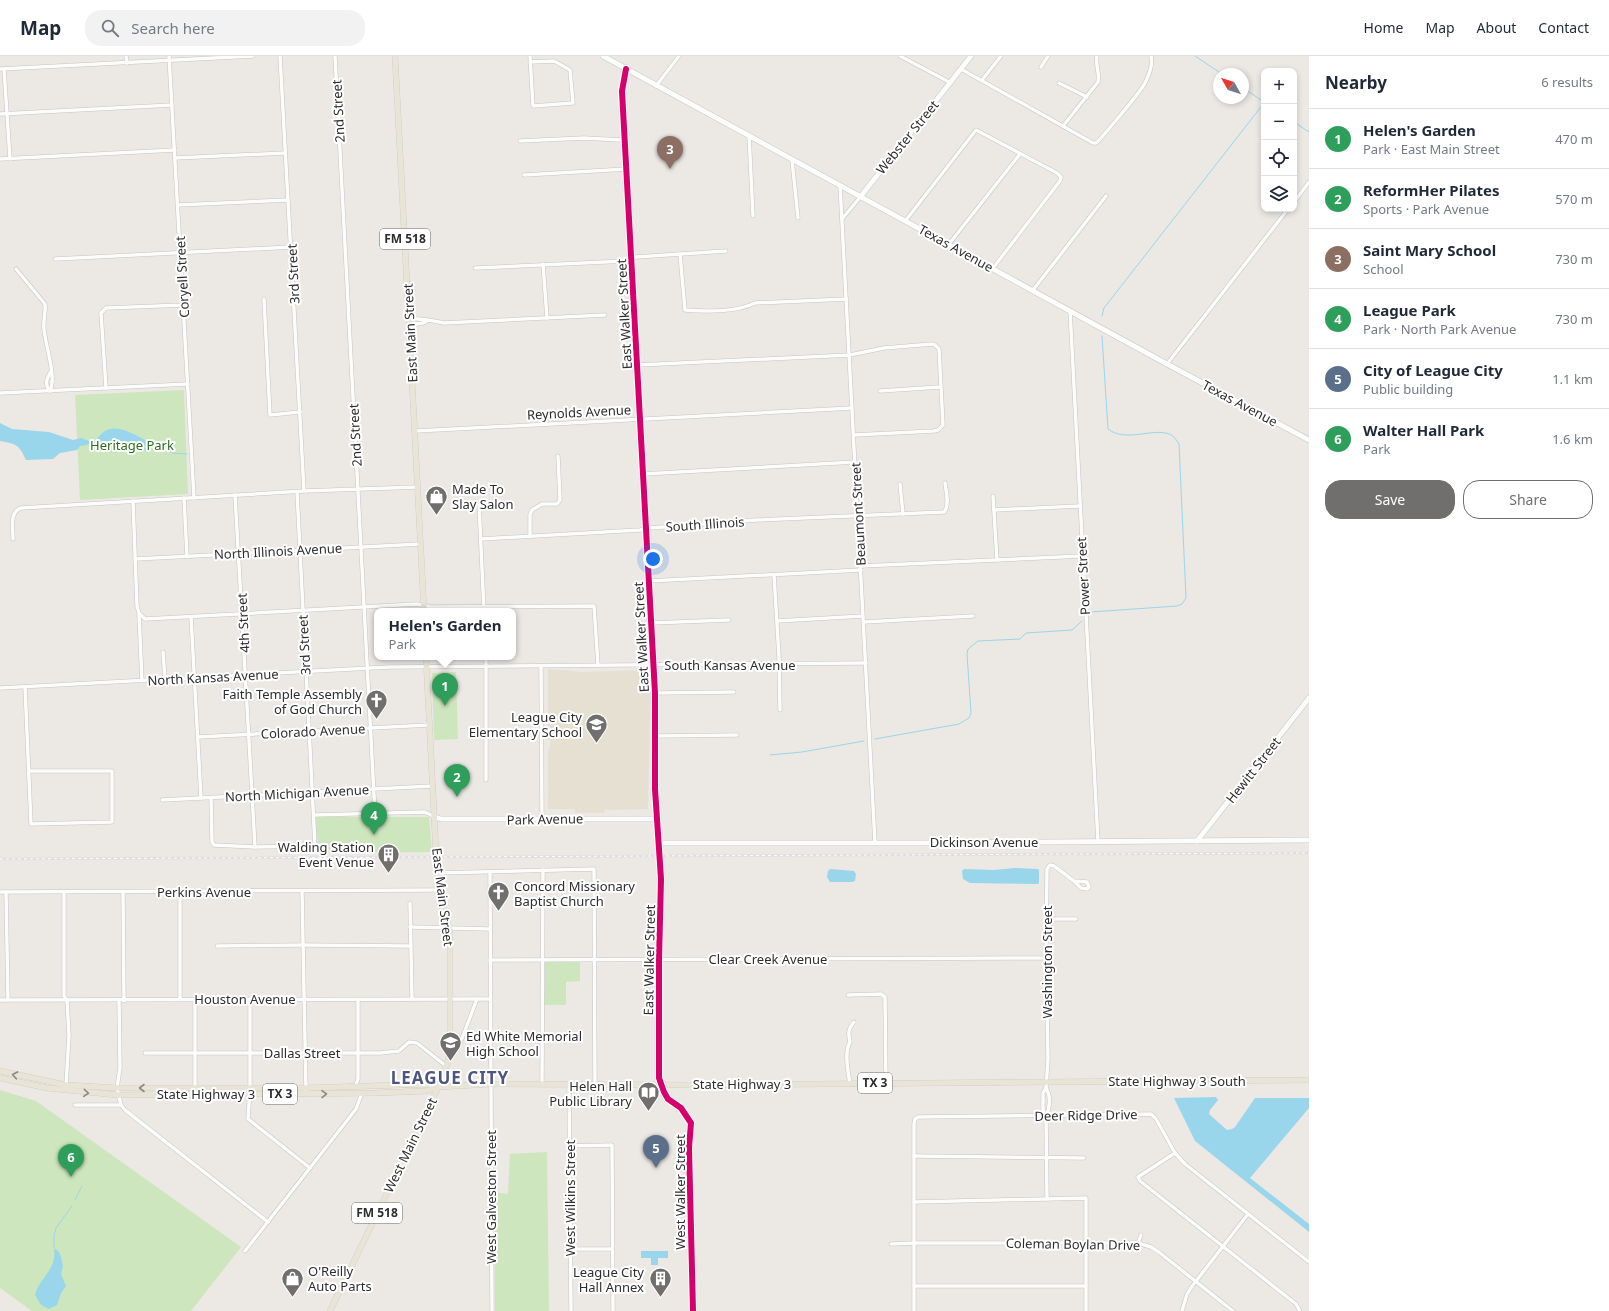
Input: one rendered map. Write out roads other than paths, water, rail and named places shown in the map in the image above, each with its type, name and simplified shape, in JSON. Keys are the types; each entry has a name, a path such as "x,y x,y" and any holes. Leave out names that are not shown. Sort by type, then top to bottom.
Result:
{"main road":[{"name":"East Main Street","path":"395,56 416,431 424,608"},
{"name":"East Main Street","path":"426,660 437,873 439,890 449,927 450,1045 447,1064 438,1087"},
{"name":"State Highway 3","path":"0,1071 66,1088 118,1095 195,1092 358,1090 430,1084 438,1087 491,1084 660,1085 886,1083 1046,1085"},
{"name":"State Highway 3","path":"0,1078 47,1088 117,1088 195,1092"},
{"name":"State Highway 3 South","path":"1046,1085 1309,1080"},
{"name":"West Main Street","path":"330,1311 438,1087"}],"street":[{"path":"126,56 126,63"},
{"path":"10,159 2,69 126,63 169,58 253,56"},
{"name":"3rd Street","path":"280,56 292,247 304,491"},
{"name":"2nd Street","path":"335,56 375,814"},
{"path":"530,56 530,62 533,106 573,104 570,70 554,61 530,62"},
{"name":"Texas Avenue","path":"603,56 611,58 626,69 656,86 840,184 1167,364 1309,440"},
{"path":"656,86 679,56"},
{"path":"900,56 951,83"},
{"name":"Webster Street","path":"842,219 971,56"},
{"path":"982,80 1001,56"},
{"path":"1041,66 1048,56"},
{"path":"1063,126 1098,82 1097,56"},
{"path":"961,69 1093,143 1098,142 1145,84 1150,72 1152,60 1151,56"},
{"name":"Coryell Street","path":"169,58 194,498"},
{"name":"East Walker Street","path":"626,69 622,91 655,693 654,736 656,819 661,879 659,960 660,1085"},
{"path":"1059,83 1087,97"},
{"path":"0,114 172,105"},
{"path":"906,220 976,130 1060,175 1061,179 1056,186 993,268"},
{"path":"749,135 753,216"},
{"path":"520,141 584,138 621,140 625,138"},
{"path":"0,159 175,150"},
{"path":"175,158 286,153"},
{"path":"949,244 1020,154"},
{"path":"792,158 798,218"},
{"path":"524,175 627,169"},
{"path":"1297,198 1309,182"},
{"name":"Beaumont Street","path":"840,184 875,843"},
{"path":"1033,290 1106,196"},
{"path":"178,205 288,200"},
{"path":"1167,364 1286,212"},
{"path":"54,259 292,247"},
{"path":"475,268 626,261 632,258 726,251"},
{"path":"680,254 685,310 703,311 748,307 755,303 847,299"},
{"path":"543,264 547,318"},
{"path":"16,269 45,304 44,328 51,371 46,382 47,388 50,391"},
{"path":"264,299 270,414 300,412"},
{"path":"106,388 102,310 106,308 184,305"},
{"name":"Power Street","path":"1070,310 1098,842"},
{"path":"410,322 423,319 427,321 444,323 605,315"},
{"path":"638,365 850,355 884,348 935,345 939,349 943,425 938,430 854,435"},
{"path":"0,393 188,384"},
{"path":"880,391 940,387"},
{"name":"Reynolds Avenue","path":"416,431 852,408"},
{"path":"530,537 530,515 532,510 542,504 557,504 560,500 558,456"},
{"path":"644,474 855,462"},
{"name":"South Illinois","path":"481,539 646,530 756,520 944,512 947,510 945,483"},
{"path":"900,484 902,514"},
{"path":"13,540 12,518 16,511 21,508 358,488 418,486"},
{"name":"3rd Street","path":"255,847 315,846 297,492"},
{"name":"4th Street","path":"235,496 255,847"},
{"path":"993,496 997,560"},
{"path":"184,498 187,556"},
{"path":"133,501 142,681"},
{"path":"479,504 484,608"},
{"path":"994,510 1080,506"},
{"name":"North Illinois Avenue","path":"135,559 420,544"},
{"path":"648,581 1082,556"},
{"path":"774,574 780,710"},
{"path":"139,613 142,617 150,620 417,604 424,608 458,608"},
{"path":"516,608 594,606 598,665"},
{"path":"777,621 863,616"},
{"path":"864,622 973,616"},
{"path":"191,617 201,798"},
{"path":"651,623 729,620"},
{"path":"163,652 165,679"},
{"path":"486,660 486,780"},
{"name":"South Kansas Avenue","path":"426,666 654,666 866,663"},
{"name":"North Kansas Avenue","path":"0,688 246,674 426,666"},
{"path":"541,666 542,819"},
{"path":"25,687 31,824 112,822 112,771 29,771"},
{"path":"655,693 734,692"},
{"name":"Hewitt Street","path":"1197,841 1309,698"},
{"name":"Colorado Avenue","path":"198,737 429,725"},
{"path":"654,736 737,735"},
{"name":"North Michigan Avenue","path":"162,800 432,786"},
{"path":"211,798 212,842 214,845 255,847"},
{"path":"314,815 425,812 434,817"},
{"name":"Park Avenue","path":"434,817 441,820 656,819"},
{"name":"Dickinson Avenue","path":"658,843 1309,840"},
{"name":"Washington Street","path":"1047,1199 1046,1116 1049,1110 1049,1093 1046,1085 1048,1059 1046,958 1048,868 1050,865 1054,866 1074,881"},
{"path":"437,873 594,869 595,1085"},
{"path":"542,1084 543,870"},
{"name":"West Galveston Street","path":"490,872 492,1311"},
{"name":"Perkins Avenue","path":"0,892 439,890"},
{"path":"302,891 304,1053 306,1091"},
{"path":"6,892 8,1000"},
{"path":"64,892 64,996 67,1000 69,1035 66,1088"},
{"path":"123,892 124,1001"},
{"path":"180,892 180,1000"},
{"path":"410,903 412,999"},
{"path":"1048,919 1076,919"},
{"path":"410,927 490,929"},
{"path":"217,946 303,944 410,946"},
{"name":"Clear Creek Avenue","path":"490,960 1046,958"},
{"path":"848,996 881,994 885,997 886,1083"},
{"path":"195,999 195,1092"},
{"name":"Houston Avenue","path":"0,1000 124,1001 195,999 490,999"},
{"path":"250,999 250,1091 247,1115 250,1122 310,1168"},
{"path":"447,1064 461,1041 477,999"},
{"path":"119,1000 120,1068 117,1088 121,1105 125,1110 268,1222"},
{"path":"358,1000 358,1103"},
{"path":"850,1084 847,1064 847,1046 850,1042 848,1037 849,1030 854,1022"},
{"name":"Dallas Street","path":"145,1053 393,1052 399,1051 409,1042 417,1043 447,1064"},
{"name":"West Wilkins Street","path":"569,1084 571,1311"},
{"name":"West Walker Street","path":"660,1085 668,1098 681,1108 691,1123 689,1148 693,1311"},
{"path":"245,1251 356,1109 361,1098 358,1090"},
{"path":"75,1105 121,1105"},
{"name":"Deer Ridge Drive","path":"914,1156 914,1124 916,1118 1151,1114 1156,1119 1174,1153 1185,1164 1309,1262"},
{"path":"570,1146 612,1145 612,1311"},
{"path":"1174,1153 1138,1177 1148,1189 1296,1304 1300,1311"},
{"path":"914,1311 914,1156 1084,1158"},
{"path":"914,1202 1086,1198 1086,1311"},
{"path":"1182,1311 1187,1294 1195,1281 1248,1214"},
{"path":"1138,1243 1141,1235"},
{"name":"Coleman Boylan Drive","path":"891,1244 1138,1243 1151,1247 1160,1253 1233,1311"},
{"path":"570,1249 612,1249"},
{"path":"914,1286 1086,1286"}],"water":[{"path":"0,423 12,429 49,432 73,440 81,438 89,441 96,441 102,433 108,429 116,428 131,433 154,445 147,450 142,451 109,452 99,448 96,443 94,443 80,446 77,450 60,453 53,459 26,460 19,448 10,443 0,441"},
{"path":"1015,868 1038,869 1039,883 970,883 963,879 962,871 964,869 994,870"},
{"path":"830,869 854,871 856,874 855,881 830,882 827,877"},
{"path":"1216,1097 1218,1100 1210,1110 1209,1114 1227,1130 1235,1127 1255,1098 1309,1098 1309,1108 1250,1178 1309,1224 1309,1232 1195,1141 1174,1098"},
{"path":"54,1248 59,1252 61,1257 63,1266 61,1274 66,1286 61,1293 57,1305 49,1309 41,1305 35,1295 37,1288 51,1268"},
{"path":"641,1251 668,1251 668,1258 658,1258 658,1265 651,1265 651,1258 641,1258"}],"waterway":[{"path":"1195,56 1213,68"},
{"path":"1249,92 1261,100"},
{"path":"1102,316 1104,308 1263,104"},
{"path":"1297,124 1309,132"},
{"path":"1091,612 1177,606 1182,604 1186,598 1179,444 1173,436 1166,433 1159,432 1124,435 1108,429 1102,336"},
{"path":"154,445 160,446 172,453 187,454"},
{"path":"875,739 959,724 969,718 971,713 967,654 968,649 978,641 1020,639 1026,633 1072,630 1082,621"},
{"path":"770,755 802,752 864,741"},
{"path":"75,1200 82,1186"},
{"path":"54,1247 56,1228 72,1206"}],"railway":[{"path":"0,859 1309,853"}],"place":[{"name":"Saint Mary School","path":"670,169"},
{"name":"Made To Slay Salon","path":"437,516"},
{"name":"Helen's Garden","path":"445,706"},
{"name":"Faith Temple Assembly of God Church","path":"377,720"},
{"name":"League City Elementary School","path":"597,744"},
{"name":"ReformHer Pilates","path":"457,797"},
{"name":"League Park","path":"374,835"},
{"name":"Walding Station Event Venue","path":"389,874"},
{"name":"Concord Missionary Baptist Church","path":"498,912"},
{"name":"Ed White Memorial High School","path":"451,1062"},
{"name":"Helen Hall Public Library","path":"648,1112"},
{"name":"City of League City","path":"656,1168"},
{"name":"Walter Hall Park","path":"71,1177"},
{"name":"O'Reilly Auto Parts","path":"292,1298"},
{"name":"League City Hall Annex","path":"660,1298"}],"district":[{"name":"LEAGUE CITY","path":"450,1078"}],"park label":[{"name":"Heritage Park","path":"132,445"}]}
